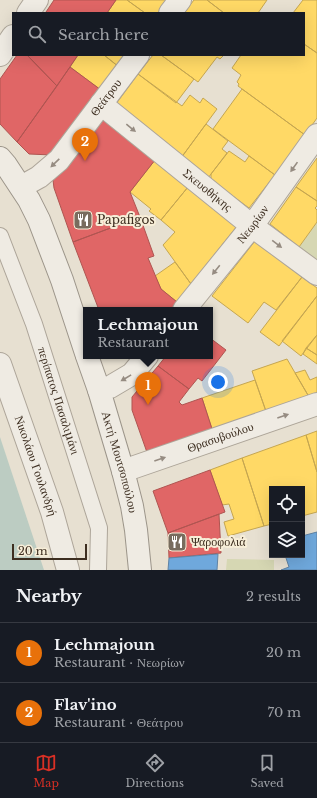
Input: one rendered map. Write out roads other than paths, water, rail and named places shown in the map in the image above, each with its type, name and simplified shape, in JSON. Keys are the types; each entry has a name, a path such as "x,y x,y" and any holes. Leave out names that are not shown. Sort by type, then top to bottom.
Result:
{"street":[{"path":"29,12 37,0"},
{"path":"171,12 180,0"},
{"path":"0,55 12,37"},
{"name":"Θεάτρου","path":"21,187 39,177 59,160 137,56"},
{"name":"Σκευοθήκης","path":"101,104 252,226 317,274"},
{"name":"Νεωρίων","path":"186,307 252,226 317,135"},
{"path":"0,158 21,187 39,220 62,280 83,344"},
{"name":"περίπατος Πασαλιμάνι","path":"0,236 34,324 100,528 98,570"},
{"name":"Ακτή Μουτσοπούλου","path":"88,359 123,471 133,512 140,570"},
{"path":"98,390 110,387 132,374 144,359"},
{"name":"Νικολάου Γουλανδρή","path":"0,364 52,512 68,570"},
{"name":"Θρασυβούλου","path":"123,471 317,404"}],"place":[{"name":"Flav'ino","path":"85,161"},
{"name":"Papafigos","path":"83,220"},
{"name":"Lechmajoun","path":"148,405"},
{"name":"Ψαροφολιά","path":"177,542"}]}
